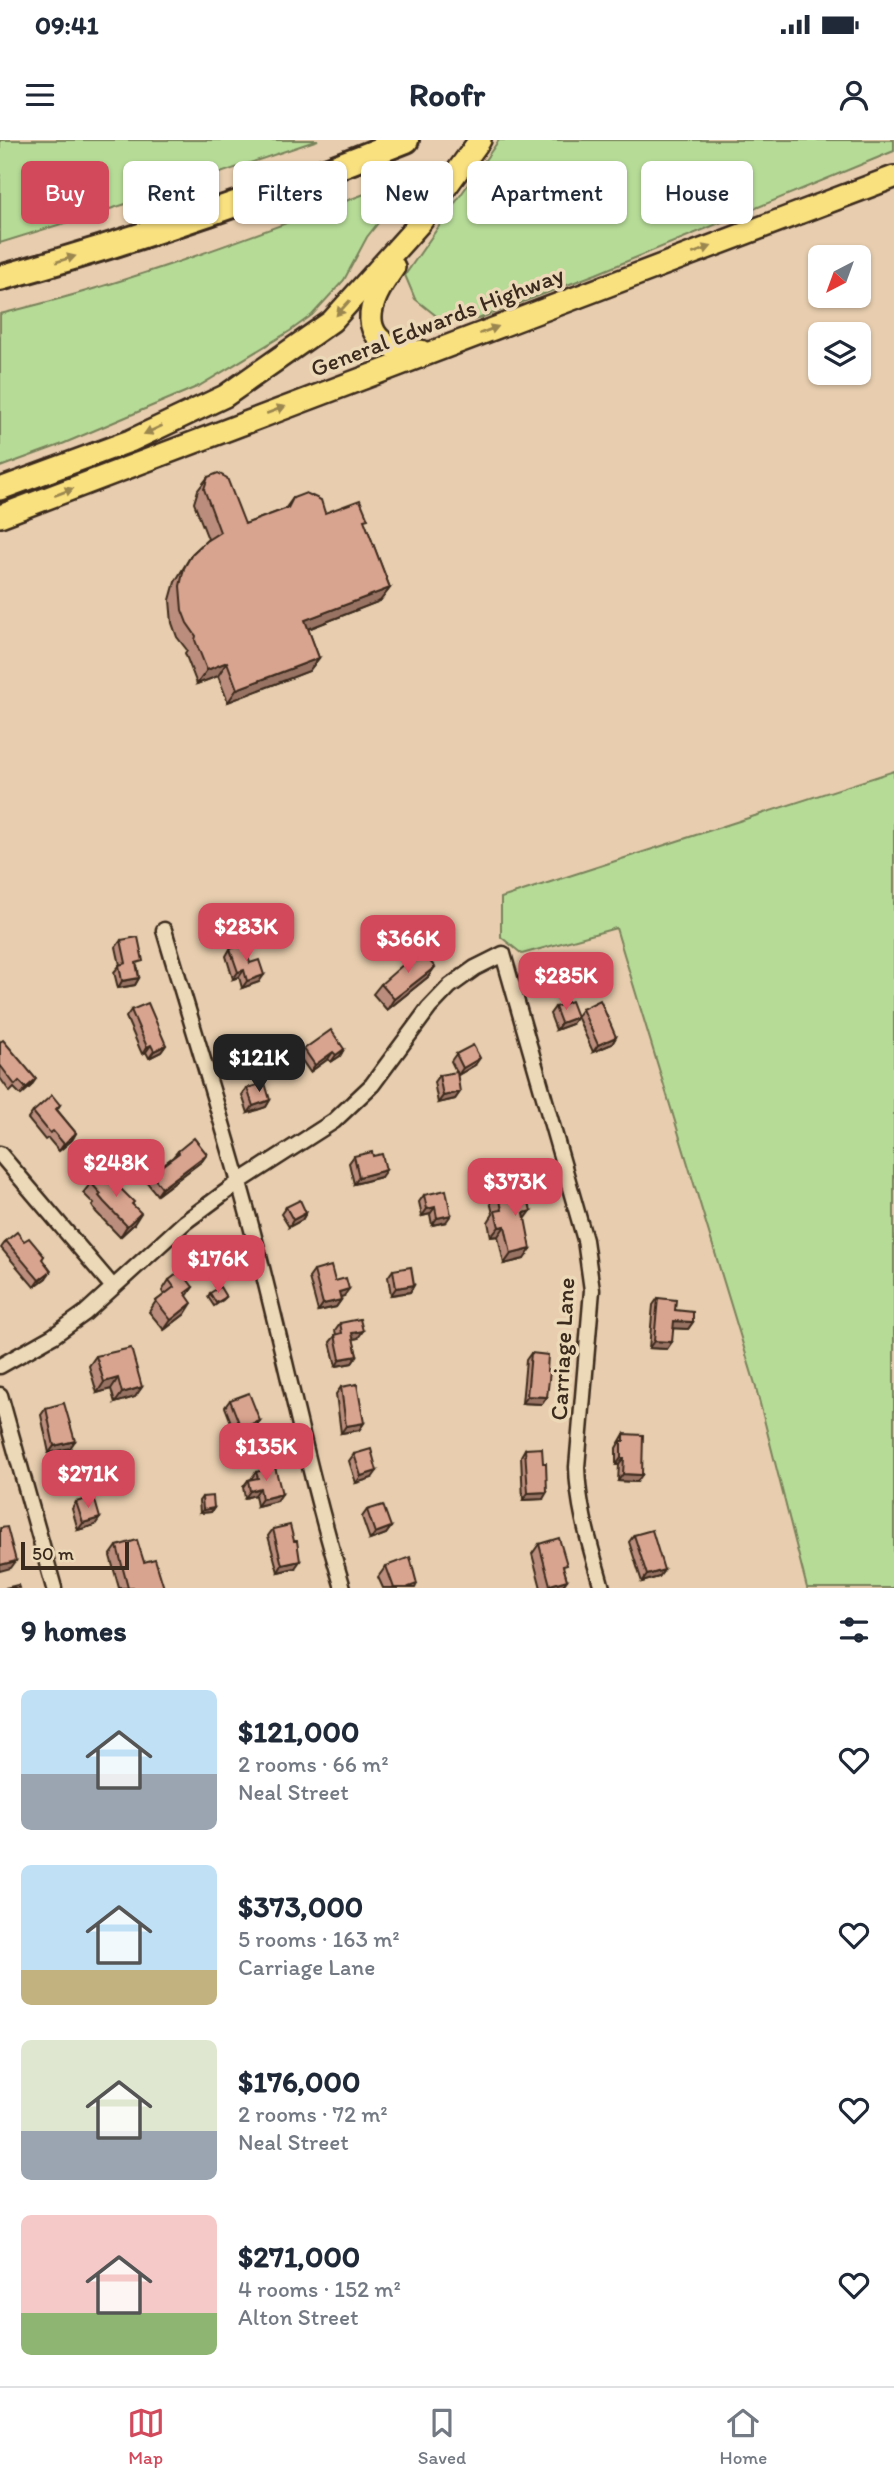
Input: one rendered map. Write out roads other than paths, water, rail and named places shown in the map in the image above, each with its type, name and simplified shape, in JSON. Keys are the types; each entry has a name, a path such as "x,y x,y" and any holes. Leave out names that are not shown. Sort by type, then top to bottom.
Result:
{"highway":[{"path":"0,278 223,209 406,140"}],"main road":[{"name":"General Edwards Highway","path":"453,180 480,140"},
{"name":"General Edwards Highway","path":"0,516 894,177"},
{"name":"General Edwards Highway","path":"0,489 130,440 225,396 332,321 419,224"},
{"path":"419,224 377,295 371,311 371,322 380,339 393,348 413,352 439,349"}],"street":[{"path":"164,930 239,1182 290,1378 309,1467 343,1588"},
{"name":"Carriage Lane","path":"239,1182 334,1121 352,1106 372,1085 429,1008 450,986 475,968 503,954 590,1265 592,1290 577,1467 580,1508 602,1588"},
{"path":"0,1154 113,1287"},
{"path":"0,1366 53,1336 85,1313 185,1222 239,1182"},
{"path":"0,1395 54,1588"}]}
